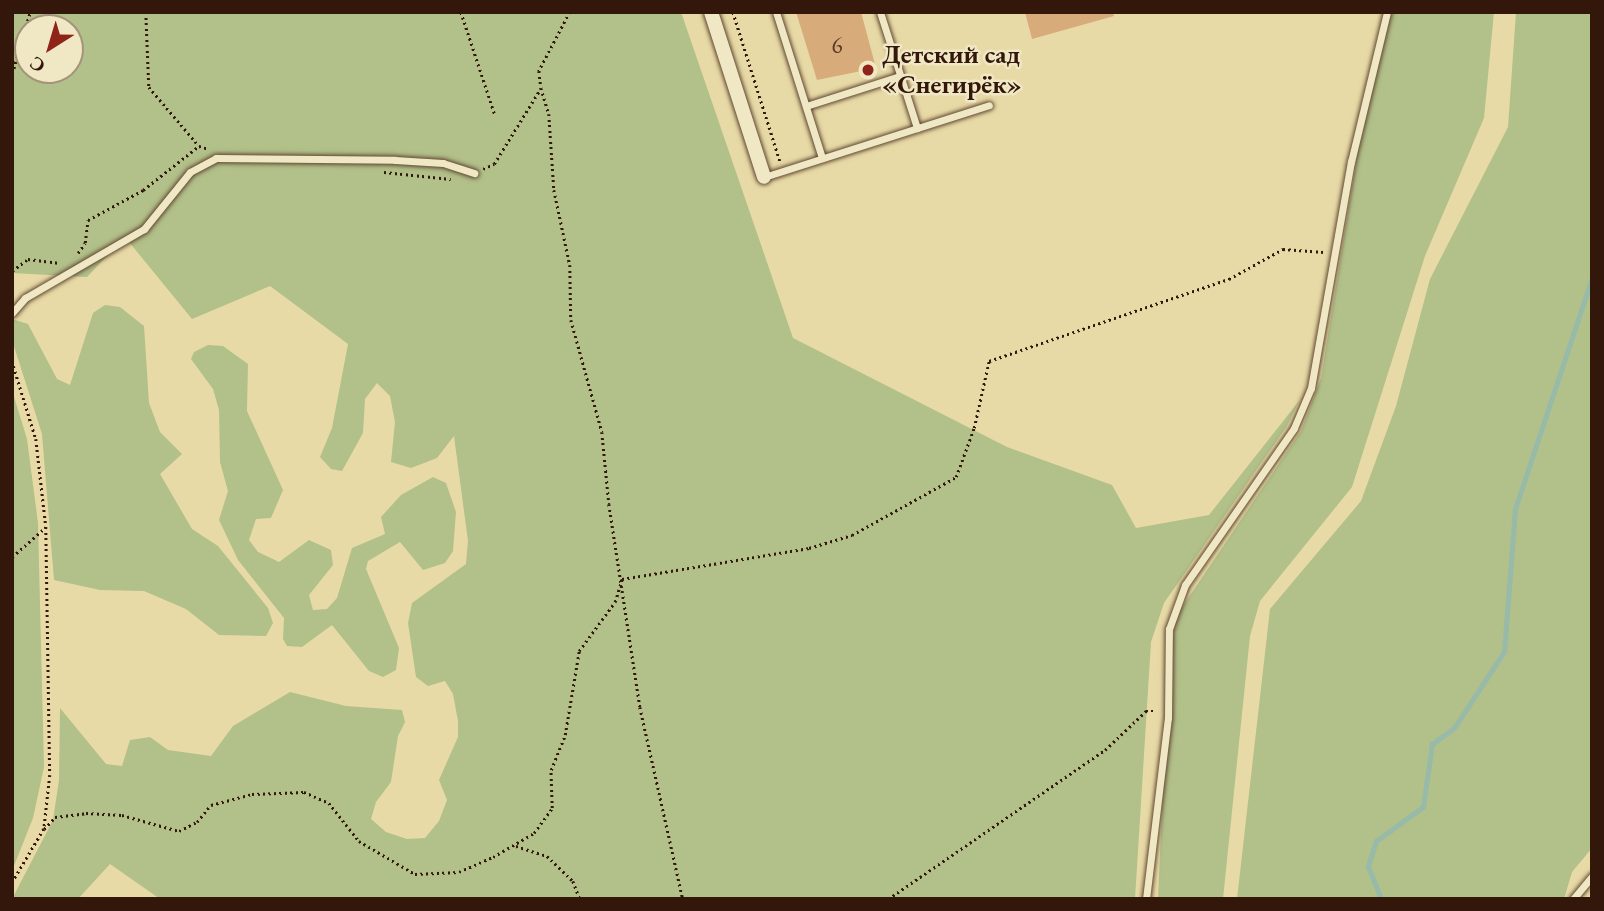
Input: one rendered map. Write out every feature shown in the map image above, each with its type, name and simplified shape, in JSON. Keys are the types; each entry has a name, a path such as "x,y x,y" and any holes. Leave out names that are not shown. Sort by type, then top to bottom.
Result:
{"street":[{"path":"711,12 764,177"}],"lane":[{"path":"776,12 822,158"},
{"path":"880,12 917,128"},
{"path":"1146,899 1168,718 1169,629 1185,585 1294,428 1311,388 1338,254 1351,162 1387,12"},
{"path":"806,106 900,76"},
{"path":"764,177 989,105"},
{"path":"12,313 24,298 144,229 190,172 216,158 395,160 443,163 474,173"},
{"path":"1573,899 1592,876"}],"path":[{"path":"12,74 30,12"},
{"path":"146,12 149,87 199,146"},
{"path":"461,12 495,115"},
{"path":"570,12 539,71 541,88 549,114 554,190 570,265 571,320 602,432 653,777 674,846 683,899"},
{"path":"733,12 783,171"},
{"path":"622,579 809,548 852,535 956,477 974,429 989,361 1228,279 1283,249 1338,254"},
{"path":"12,361 36,439 46,527 50,775 44,829"},
{"path":"12,557 46,527"},
{"path":"12,883 44,829 55,817 86,813 122,815 179,831 197,821 211,805 252,794 304,792 329,803 359,841 415,874 459,872 514,846 534,833 552,808 551,771 565,735 579,650 614,602 622,579"},
{"path":"888,899 1105,750 1146,711 1154,709 1168,718"},
{"path":"514,846 547,856 573,881 580,899"}],"green space":[{"path":"12,12 681,12 793,338 1007,447 1112,485 1136,528 1209,515 1299,401 1287,426 1164,603 1151,642 1135,899 160,899 110,864 78,899 12,899 53,820 59,780 60,708 106,764 122,766 130,740 150,737 168,750 211,756 233,726 290,692 346,706 402,710 405,722 398,736 391,782 376,802 371,819 386,832 407,839 425,838 439,821 447,800 439,780 458,737 453,694 445,681 428,686 416,677 408,623 412,603 466,564 468,541 454,436 437,458 411,468 391,462 395,422 390,396 377,383 365,399 363,433 342,471 331,469 320,457 332,428 348,344 270,286 192,319 125,237 87,277 12,273"},
{"path":"1392,12 1494,12 1484,118 1425,256 1352,487 1260,601 1250,636 1223,899 1158,899 1168,674 1176,616 1301,431 1321,378 1358,151 1379,49"},
{"path":"1516,12 1592,12 1592,848 1572,872 1564,899 1237,899 1270,609 1361,501 1396,406 1430,279 1508,127"},
{"path":"105,305 120,307 144,326 149,403 160,432 182,454 160,474 192,529 218,546 268,608 273,623 266,636 219,635 186,609 144,591 100,590 54,580 42,434 12,340 12,319 28,324 57,379 70,385 93,313"},
{"path":"208,345 223,346 248,364 247,411 283,490 271,518 256,519 249,540 258,552 279,562 309,540 331,550 333,565 309,595 313,610 327,609 337,598 352,548 385,534 381,517 401,495 433,477 446,483 456,512 453,551 445,563 423,570 400,542 368,561 366,569 399,648 396,670 383,677 369,671 332,625 302,647 287,646 283,639 284,618 238,560 219,520 228,491 220,462 219,410 213,389 191,359 194,352"},
{"path":"12,390 27,439 38,523 44,767 33,818 12,871"}],"building":[{"path":"796,12 861,12 876,68 817,80"},
{"path":"1025,12 1113,12 1114,16 1032,39"}],"waterway":[{"path":"1381,899 1368,866 1376,841 1423,807 1432,744 1454,728 1504,652 1515,509 1592,277"}],"place":[{"name":"Детский сад «Снегирёк»","path":"868,70"}]}
